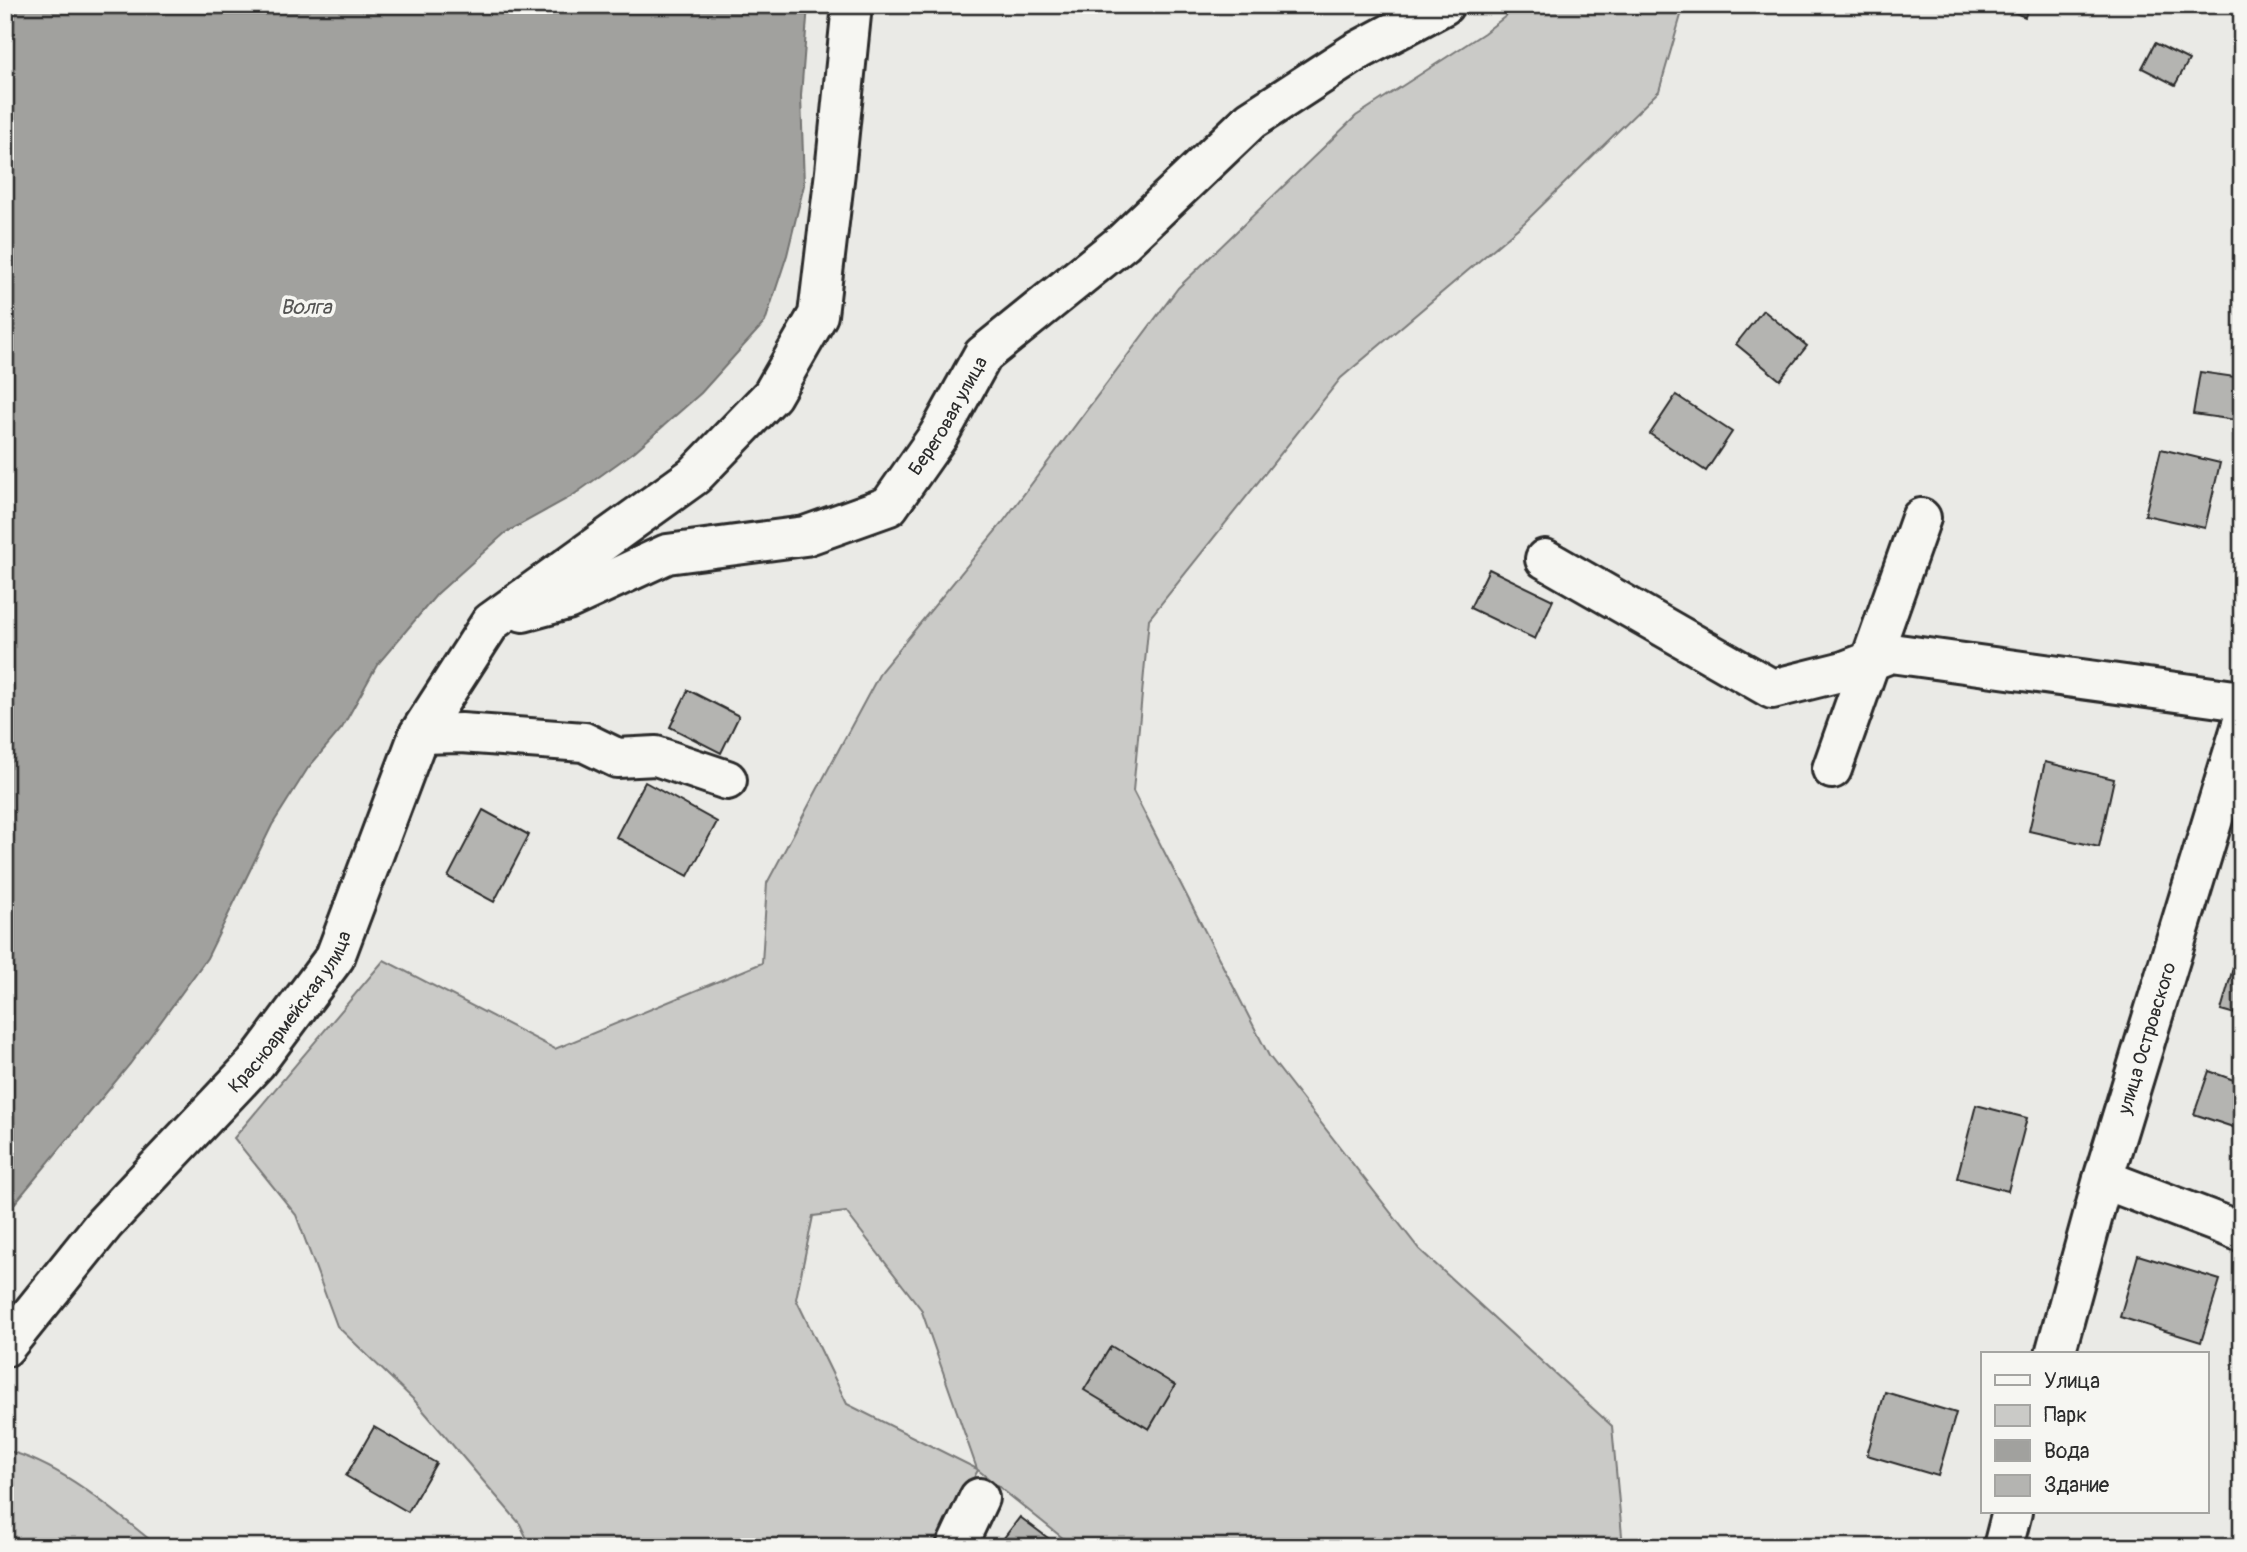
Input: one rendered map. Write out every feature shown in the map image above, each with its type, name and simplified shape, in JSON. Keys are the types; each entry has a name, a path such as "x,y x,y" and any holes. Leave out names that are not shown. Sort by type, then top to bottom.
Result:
{"street":[{"path":"491,622 694,476 772,395 818,315 852,5"},
{"name":"Береговая улица","path":"491,622 567,600 667,554 805,536 889,506 938,436 983,355 1124,242 1251,120 1354,53 1444,5"},
{"path":"1832,769 1921,518"},
{"path":"1545,559 1772,689 1844,671 1891,653 2242,701"},
{"name":"Красноармейская улица","path":"5,1348 104,1224 256,1063 335,957 419,734 491,622"},
{"name":"улица Островского","path":"2056,1352 2103,1179 2242,724"},
{"path":"419,734 461,733 584,742 617,758 656,756 727,780"},
{"path":"2103,1179 2242,1232"},
{"path":"956,1547 979,1498"},
{"path":"2003,1547 2011,1514"}],"green space":[{"path":"1520,5 1684,5 1659,91 1524,223 1341,378 1149,619 1133,791 1269,1056 1419,1249 1612,1426 1623,1547 1074,1547 978,1470 937,1547 531,1547 520,1524 415,1401 337,1326 296,1215 234,1138 384,960 555,1049 762,963 767,883 881,671 1003,522 1178,288 1356,116 1484,33","holes":["846,1212 921,1309 977,1469 847,1404 796,1299 813,1216"]},
{"path":"5,1450 47,1466 67,1478 159,1547 5,1547"}],"water":[{"name":"Волга","path":"5,5 808,5 801,96 804,185 787,255 765,322 701,393 635,451 572,496 505,533 437,594 377,665 342,728 308,768 272,825 207,958 130,1064 5,1215"}],"building":[{"path":"1996,5 2029,5 2025,17"},
{"path":"2155,43 2189,60 2175,85 2142,68"},
{"path":"1763,310 1807,346 1780,380 1736,344"},
{"path":"2200,372 2242,378 2236,420 2193,414"},
{"path":"1676,395 1732,432 1706,471 1650,434"},
{"path":"2161,449 2220,463 2205,528 2145,515"},
{"path":"1489,569 1553,600 1535,639 1470,608"},
{"path":"688,690 739,716 721,753 670,727"},
{"path":"2045,762 2114,779 2099,847 2029,831"},
{"path":"645,782 717,822 688,876 616,837"},
{"path":"483,810 529,835 494,902 448,877"},
{"path":"2237,954 2242,956 2242,1016 2221,1010"},
{"path":"2209,1071 2242,1083 2242,1130 2194,1114"},
{"path":"1976,1105 2027,1118 2008,1191 1957,1178"},
{"path":"2138,1255 2220,1280 2201,1342 2120,1317"},
{"path":"1111,1346 1175,1385 1149,1429 1084,1390"},
{"path":"1885,1392 1956,1413 1938,1476 1867,1455"},
{"path":"374,1427 436,1463 408,1512 346,1476"},
{"path":"1020,1517 1060,1547 997,1547"}]}
